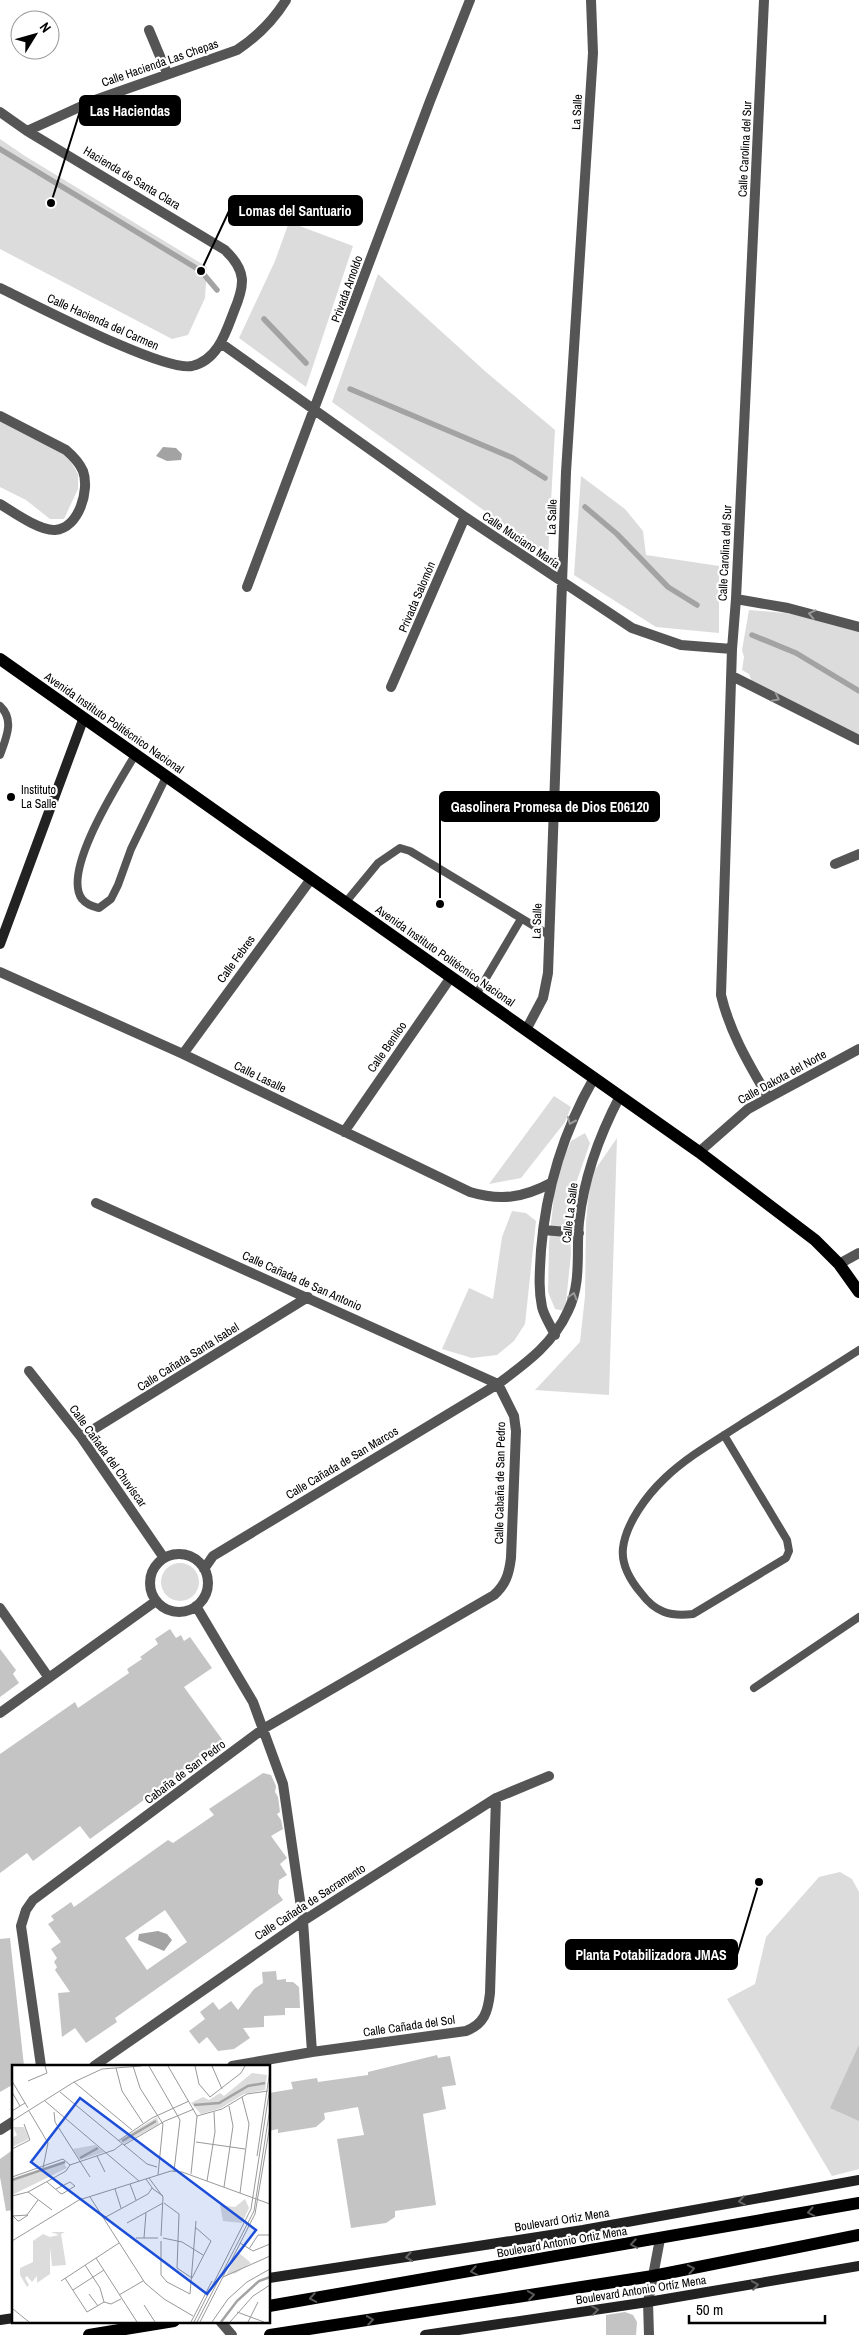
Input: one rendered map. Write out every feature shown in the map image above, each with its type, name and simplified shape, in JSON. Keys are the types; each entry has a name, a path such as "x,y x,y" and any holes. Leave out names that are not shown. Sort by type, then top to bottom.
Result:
{"main road":[{"name":"Avenida Instituto Politécnico Nacional","path":"0,659 83,720 699,1152 815,1240 839,1264 859,1292"},
{"name":"Boulevard Antonio Ortiz Mena","path":"270,2306 859,2203"},
{"path":"270,2335 652,2276 859,2235"},
{"path":"89,2335 168,2322"}],"street":[{"name":"Calle Hacienda Las Chepas","path":"27,131 95,100 166,73 237,50 254,39 273,20 286,0"},
{"name":"Privada Arnoldo","path":"248,587 430,101 470,0"},
{"name":"La Salle","path":"526,1030 544,998 548,974 566,472 593,53 591,0"},
{"name":"Calle Carolina del Sur","path":"764,0 736,599 732,649 721,995 726,1018 734,1038 768,1097"},
{"path":"149,30 166,73"},
{"name":"Hacienda de Santa Clara","path":"0,112 27,131 225,250 240,270 243,289 222,344"},
{"name":"Calle Hacienda del Carmen","path":"0,288 146,356 173,364 192,366 207,358 222,344"},
{"name":"Calle Muciano María","path":"222,344 465,517 563,584 632,628 682,645 732,649"},
{"path":"0,416 66,450 73,456 83,473 84,497 71,524 65,528 53,531 41,527 0,504"},
{"name":"Privada Salomón","path":"392,687 465,517"},
{"path":"736,599 788,608 859,627"},
{"path":"732,676 859,740"},
{"path":"0,944 83,720"},
{"path":"835,864 859,854"},
{"name":"Calle Febres","path":"183,1054 311,879"},
{"name":"Calle Lasalle","path":"0,972 183,1054 470,1192 486,1197 510,1198"},
{"name":"Calle Beniloo","path":"344,1132 451,977"},
{"name":"Calle Dakota del Norte","path":"699,1152 748,1109 859,1049"},
{"name":"Calle La Salle","path":"555,1335 543,1309 538,1282 543,1230 551,1182 567,1130 594,1078"},
{"name":"Calle La Salle","path":"498,1384 533,1358 555,1335 569,1310 577,1283 579,1233 584,1190 592,1159 603,1129 620,1096"},
{"name":"Calle La Salle","path":"510,1198 530,1193 551,1182"},
{"name":"Calle Cañada de San Antonio","path":"96,1203 498,1384"},
{"path":"543,1230 579,1233"},
{"path":"839,1264 859,1253"},
{"name":"Calle Cañada Santa Isabel","path":"81,1437 308,1297"},
{"name":"Calle Cañada del Chuvíscar","path":"29,1371 81,1437 164,1558"},
{"name":"Calle Cañada de San Marcos","path":"204,1569 213,1556 498,1384"},
{"name":"Calle Cabaña de San Pedro","path":"498,1384 512,1410 516,1431 511,1558 509,1573 504,1586"},
{"path":"182,1554 199,1561 204,1569 208,1585 202,1601 196,1606 188,1610 171,1610 156,1601 150,1582 152,1572 164,1558 182,1554"},
{"name":"Cabaña de San Pedro","path":"41,2065 22,1938 21,1926 26,1910 44,1892 263,1729 494,1595 504,1586"},
{"path":"0,1713 156,1601"},
{"path":"196,1606 254,1702 283,1784 303,1921 312,2052"},
{"path":"0,1608 49,1678"},
{"name":"Calle Cañada de Sacramento","path":"95,2065 303,1921 496,1798 549,1776"},
{"name":"Calle Cañada del Sol","path":"238,2065 312,2052 466,2031 481,2023 488,2007 490,1993 496,1798"},
{"path":"0,2130 12,2122"},
{"name":"Boulevard Ortiz Mena","path":"270,2278 583,2230 859,2180"},
{"path":"648,2335 648,2302 660,2239"},
{"name":"Boulevard Antonio Ortíz Mena","path":"425,2335 648,2302 859,2266"},
{"path":"221,2322 232,2335"}],"lane":[{"path":"0,706 8,718 7,736 0,754"},
{"path":"135,755 100,815 87,842 79,868 78,888 81,898 89,905 99,908 111,899 144,820 166,777"},
{"path":"345,903 378,863 400,848 410,851 549,935"},
{"path":"476,995 521,919"},
{"path":"724,1435 787,1540 789,1551 786,1558 693,1614 676,1616 658,1611 634,1585 624,1565 622,1550 627,1532 650,1495 665,1477 686,1461 724,1435 859,1350"},
{"path":"754,1688 859,1617"}],"shaded area":[{"path":"0,139 207,267 205,298 188,335 172,339 0,249"},
{"path":"289,222 353,246 306,387 239,338 275,261"},
{"path":"378,274 486,372 555,430 548,556 332,402"},
{"path":"0,421 67,455 78,474 78,489 64,519 50,519 26,500 0,487"},
{"path":"163,447 176,448 182,454 181,460 167,461 156,456"},
{"path":"581,476 625,509 643,531 646,555 719,566 719,633 656,627 574,575"},
{"path":"749,610 808,615 859,630 859,735 752,682 749,674 742,670 744,657 742,650"},
{"path":"554,1096 571,1107 565,1122 521,1178 489,1184"},
{"path":"585,1133 590,1143 569,1203 571,1254 565,1311 555,1309 548,1292 549,1243 556,1176 571,1141"},
{"path":"617,1138 609,1395 535,1390 580,1342 585,1296 586,1223 590,1177"},
{"path":"512,1211 526,1213 536,1221 525,1324 514,1341 497,1355 472,1358 442,1349 469,1288 493,1299 502,1237"},
{"path":"180,1563 193,1569 199,1582 193,1595 180,1601 167,1595 161,1582 167,1569"},
{"path":"840,1872 852,1879 859,1892 859,2169 832,2176 727,1999 755,1984 766,1937 819,1877"},
{"path":"158,1931 167,1934 172,1940 164,1951 138,1940 139,1934"}],"building":[{"path":"170,1629 176,1638 181,1635 184,1641 190,1637 212,1668 184,1687 224,1742 90,1839 80,1826 33,1861 27,1853 0,1873 0,1754 75,1702 78,1708 129,1673 127,1669 142,1659 140,1657 158,1644 155,1639"},
{"path":"0,1649 16,1670 13,1674 19,1683 0,1697"},
{"path":"263,1773 271,1775 278,1797 280,1812 277,1814 283,1829 271,1836 287,1858 280,1864 287,1875 279,1880 278,1893 283,1900 115,2018 117,2022 86,2043 75,2028 62,2037 58,1993 70,1992 55,1970 57,1967 54,1962 57,1958 51,1949 61,1942 48,1924 54,1920 51,1916 71,1902 74,1907 168,1840 173,1843 214,1815 209,1809","holes":["165,1910 187,1942 147,1970 125,1938"]},
{"path":"10,1938 24,2065 12,2065 12,2085 0,2092 0,1939"},
{"path":"276,1971 277,1980 286,1979 286,1982 293,1982 299,1987 300,2008 285,2008 285,2015 264,2016 264,2027 243,2028 250,2038 234,2049 218,2051 207,2037 199,2044 189,2031 205,2019 200,2012 213,2002 219,2010 231,2001 238,2010 254,1989 263,1983 262,1972"},
{"path":"859,2045 859,2121 830,2108"},
{"path":"437,2055 438,2058 450,2056 456,2085 442,2087 446,2109 423,2114 436,2205 395,2211 395,2217 386,2223 351,2228 337,2139 364,2135 358,2107 324,2113 325,2119 316,2127 278,2133 278,2129 270,2131 270,2093 293,2089 291,2082 317,2078 318,2082 368,2075 368,2072"},
{"path":"12,2150 12,2210 6,2211 0,2177 0,2159"},
{"path":"625,2312 633,2315 637,2322 636,2335 606,2335 606,2315"}],"waterway":[{"path":"0,149 201,271 217,290"},
{"path":"264,319 306,363"},
{"path":"350,389 513,458 545,478"},
{"path":"585,507 617,534 668,587 697,605"},
{"path":"752,635 796,653 859,691"}],"place":[{"name":"Las Haciendas","path":"51,203"},
{"name":"Lomas del Santuario","path":"201,271"},
{"name":"Instituto La Salle","path":"11,797"},
{"name":"Gasolinera Promesa de Dios E06120","path":"440,904"},
{"name":"Planta Potabilizadora JMAS","path":"759,1882"}]}
